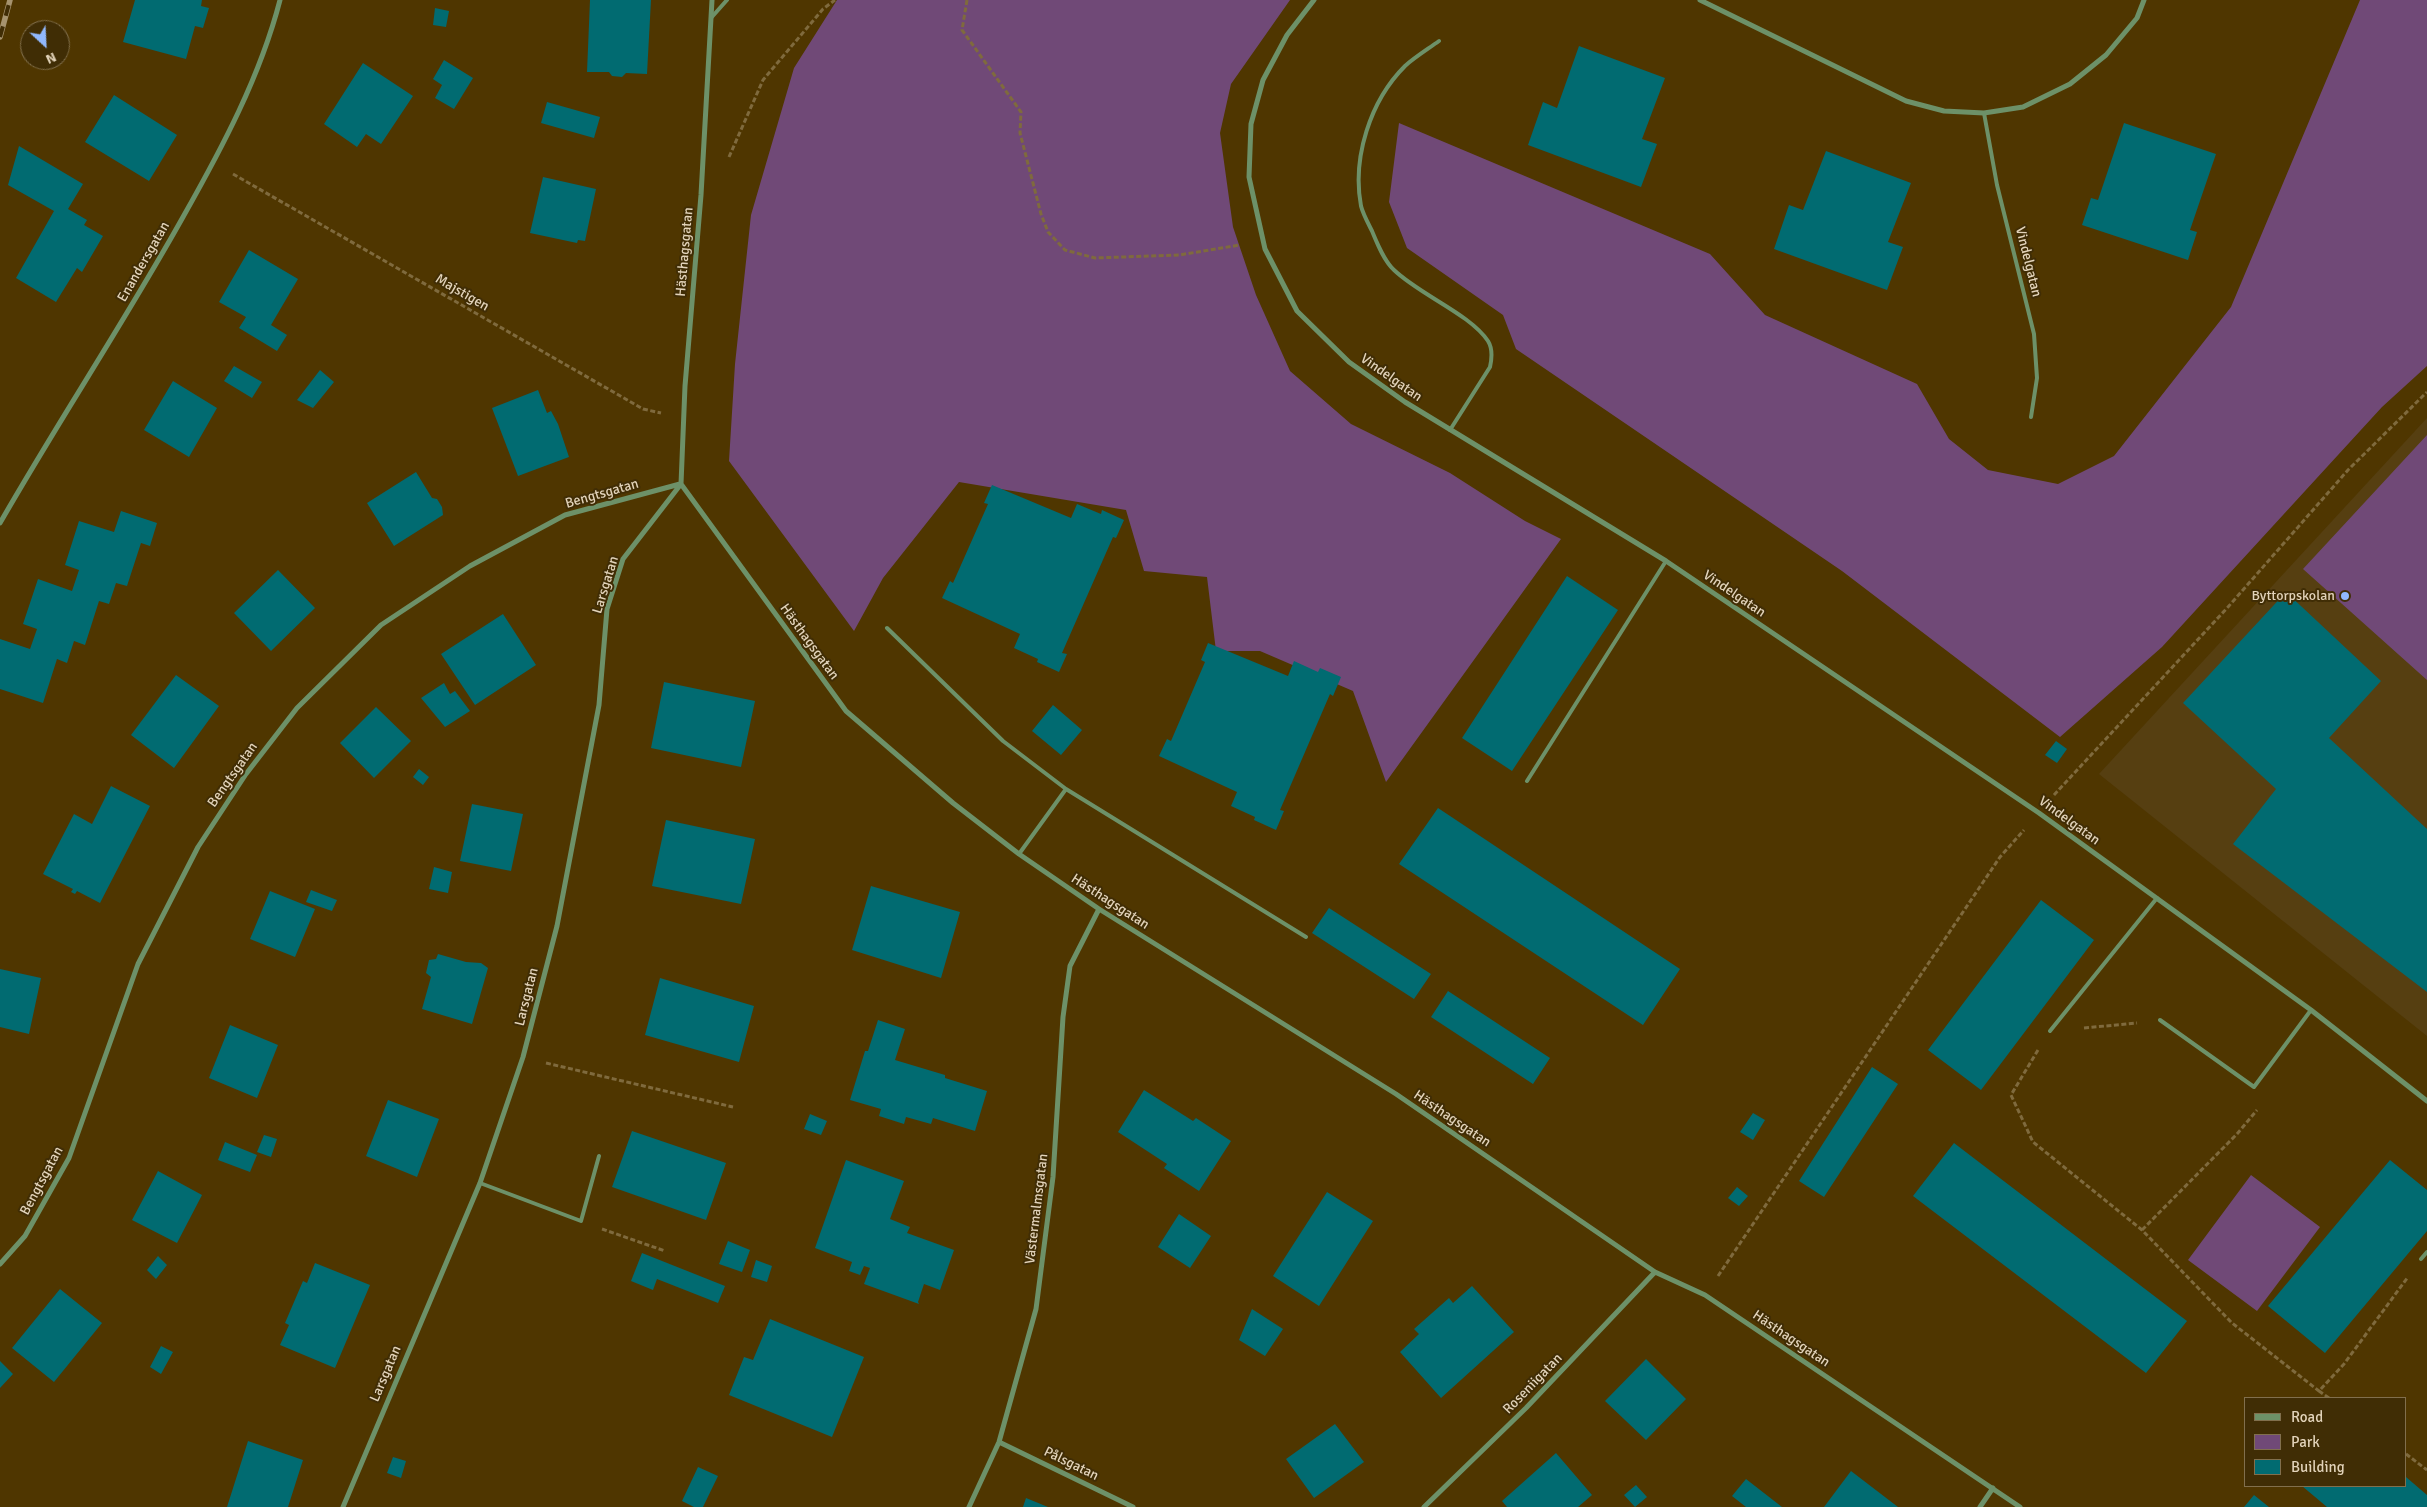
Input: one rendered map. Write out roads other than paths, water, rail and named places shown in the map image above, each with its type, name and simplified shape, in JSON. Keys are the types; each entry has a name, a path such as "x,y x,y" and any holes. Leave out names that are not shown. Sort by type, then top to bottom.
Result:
{"street":[{"name":"Enandersgatan","path":"0,523 147,281 214,162 243,101 273,27 280,0"},
{"name":"Hästhagsgatan","path":"712,0 701,196 684,417 681,484 846,711 953,803 1018,854 1099,909 1396,1094 1655,1272 1705,1295 2020,1507"},
{"name":"Vindelgatan","path":"1314,0 1286,35 1263,80 1251,124 1249,177 1263,241 1297,311 1349,362 1405,402 1666,561 2038,813 2311,1010 2427,1101"},
{"path":"1700,0 1906,101 1944,111 1984,113 2023,107 2070,84 2106,55 2137,18 2144,0"},
{"name":"Larsgatan","path":"343,1507 480,1183 523,1058 556,926 599,705 607,609 623,559 681,484"},
{"name":"Bengtsgatan","path":"0,1264 25,1236 69,1158 138,964 198,847 246,774 298,708 381,625 470,566 565,515 681,484"},
{"name":"Västermalmsgatan","path":"969,1507 999,1442 1036,1309 1053,1177 1062,1017 1070,966 1099,909"},
{"name":"Roseniigatan","path":"1424,1507 1526,1408 1655,1272"},
{"name":"Pålsgatan","path":"999,1442 1133,1507"},
{"path":"1980,1507 1993,1488"}],"lane":[{"path":"711,18 727,0"},
{"path":"1439,41 1405,66 1381,98 1368,128 1360,165 1361,207 1376,241 1393,269 1420,291 1468,322 1488,342 1492,355 1490,367 1450,430"},
{"name":"Vindelgatan","path":"1984,113 1997,185 2034,334 2037,378 2031,417"},
{"path":"1527,781 1666,561"},
{"path":"887,628 1003,741 1066,789 1306,938"},
{"path":"1018,854 1066,789"},
{"path":"2050,1032 2157,898"},
{"path":"2160,1020 2254,1087 2311,1010"},
{"path":"480,1183 580,1221 599,1156"},
{"path":"2421,1259 2427,1252"}],"railway":[{"path":"0,37 10,0"}],"place":[{"name":"Byttorpskolan","path":"2345,596"}]}
